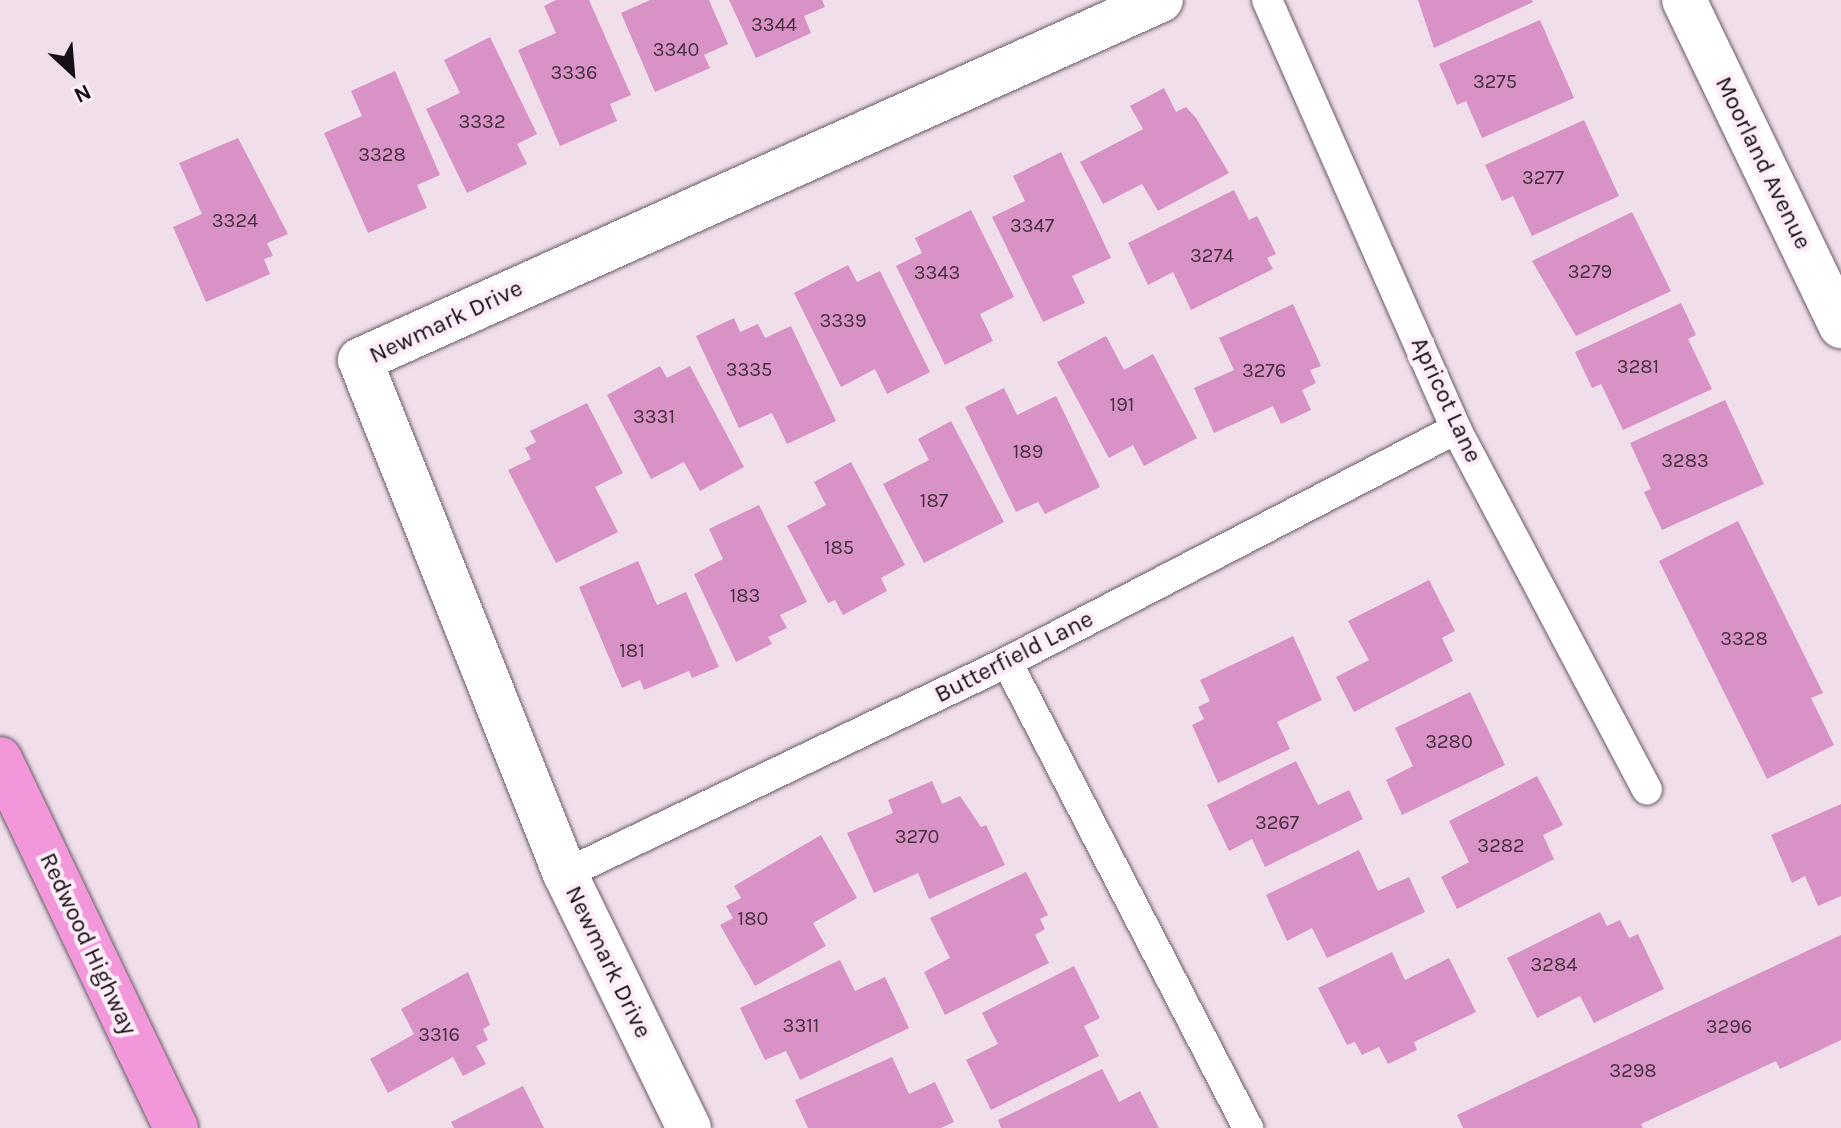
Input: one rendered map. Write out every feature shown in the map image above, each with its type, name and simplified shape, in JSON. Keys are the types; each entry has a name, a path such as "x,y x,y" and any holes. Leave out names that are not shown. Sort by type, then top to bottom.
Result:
{"highway":[{"name":"Redwood Highway","path":"0,759 176,1128"}],"street":[{"name":"Newmark Drive","path":"689,1128 565,874 360,360 1161,0"},
{"name":"Moorland Avenue","path":"1684,0 1841,326"}],"lane":[{"name":"Apricot Lane","path":"1267,0 1456,429 1647,790"},
{"name":"Butterfield Lane","path":"565,874 1007,662 1456,429"},
{"path":"1007,662 1248,1128"}],"building":[{"path":"556,0 589,0 631,95 610,104 617,121 560,146 518,50 556,33 544,6"},
{"path":"650,0 709,0 728,44 704,55 710,68 655,92 621,13"},
{"path":"729,0 822,0 825,7 804,16 811,33 756,58"},
{"path":"1418,0 1532,0 1533,2 1434,48"},
{"path":"1540,20 1574,98 1482,138 1466,101 1457,105 1439,64"},
{"path":"490,37 537,134 517,144 527,164 467,193 426,109 460,93 444,60"},
{"path":"395,71 440,175 417,185 427,208 368,233 324,133 362,116 351,91"},
{"path":"1164,88 1176,112 1186,107 1196,118 1229,173 1158,211 1142,184 1103,204 1080,162 1143,129 1130,106"},
{"path":"1584,120 1619,196 1532,236 1513,196 1502,201 1485,165"},
{"path":"238,138 288,234 267,243 273,256 264,259 270,274 206,302 173,227 202,214 179,163"},
{"path":"1061,152 1111,258 1072,276 1085,303 1043,322 992,217 1025,201 1013,176"},
{"path":"1234,190 1249,220 1257,216 1276,254 1267,258 1273,269 1191,310 1173,272 1148,285 1128,243"},
{"path":"971,210 1014,297 980,314 993,341 945,365 896,266 922,253 915,238"},
{"path":"1632,212 1671,291 1576,336 1532,261"},
{"path":"848,265 857,282 880,271 930,372 887,394 875,369 841,387 794,293"},
{"path":"1681,303 1696,335 1688,339 1712,389 1623,430 1601,384 1592,388 1575,352"},
{"path":"1293,304 1321,366 1310,370 1316,383 1302,390 1311,410 1281,424 1273,406 1214,433 1194,388 1234,370 1219,338"},
{"path":"734,318 740,332 758,324 765,338 791,326 836,421 787,444 772,413 739,428 696,336"},
{"path":"1106,336 1124,370 1153,354 1197,438 1144,466 1133,445 1109,458 1057,362"},
{"path":"660,366 667,378 690,366 744,467 700,491 684,462 651,479 607,395"},
{"path":"1004,388 1017,415 1056,396 1100,487 1045,514 1038,502 1016,512 965,407"},
{"path":"1725,400 1764,484 1662,530 1644,492 1651,489 1630,443"},
{"path":"587,403 623,473 595,487 618,532 556,563 508,470 531,459 525,448 536,442 530,431"},
{"path":"951,421 1004,522 924,563 883,484 929,460 918,439"},
{"path":"851,462 905,565 881,578 887,591 843,615 835,600 828,603 787,526 826,505 814,482"},
{"path":"759,505 807,602 780,615 787,628 768,637 772,644 736,662 694,574 723,559 709,529"},
{"path":"1738,521 1823,693 1811,698 1834,745 1767,779 1659,561"},
{"path":"638,561 657,605 686,592 719,667 692,678 689,671 644,690 640,680 622,688 579,587"},
{"path":"1429,580 1455,631 1442,638 1453,661 1354,712 1336,677 1369,660 1348,621"},
{"path":"1293,636 1322,700 1277,722 1290,749 1218,783 1192,725 1204,719 1198,707 1210,701 1200,680"},
{"path":"1470,692 1505,765 1402,815 1386,780 1413,766 1395,728"},
{"path":"1296,761 1318,805 1349,790 1363,819 1265,867 1252,839 1229,851 1207,805"},
{"path":"1537,776 1563,825 1543,835 1554,859 1457,909 1441,877 1469,862 1449,821"},
{"path":"932,781 942,804 960,796 981,827 986,825 1005,865 929,899 918,873 874,893 847,833 893,813 888,800"},
{"path":"1841,804 1841,896 1818,906 1805,876 1792,883 1771,835"},
{"path":"821,835 857,898 813,923 826,946 755,986 720,925 733,918 726,906 741,898 734,886"},
{"path":"1359,850 1378,891 1409,877 1425,912 1327,958 1312,928 1287,941 1266,895"},
{"path":"1026,872 1048,915 1040,919 1045,929 1035,935 1049,963 945,1015 924,972 950,958 930,918"},
{"path":"1600,912 1607,926 1620,920 1629,938 1638,934 1664,989 1594,1023 1580,996 1537,1018 1507,958"},
{"path":"1841,935 1841,1040 1780,1069 1776,1061 1641,1124 1643,1128 1463,1128 1457,1115"},
{"path":"1392,952 1405,980 1449,958 1476,1012 1414,1042 1417,1050 1388,1064 1379,1047 1362,1055 1355,1042 1347,1045 1318,988"},
{"path":"840,960 855,991 885,977 909,1028 800,1080 786,1051 765,1060 740,1008"},
{"path":"1074,966 1100,1018 1084,1026 1099,1056 991,1110 966,1060 998,1044 982,1013"},
{"path":"468,972 490,1025 483,1029 488,1040 476,1046 486,1064 463,1076 453,1057 388,1093 370,1059 414,1034 401,1009"},
{"path":"892,1057 909,1094 935,1082 954,1122 941,1128 808,1128 795,1100"},
{"path":"1102,1069 1119,1102 1140,1091 1159,1128 1001,1128 998,1120"},
{"path":"523,1086 544,1128 454,1128 451,1122"}]}
